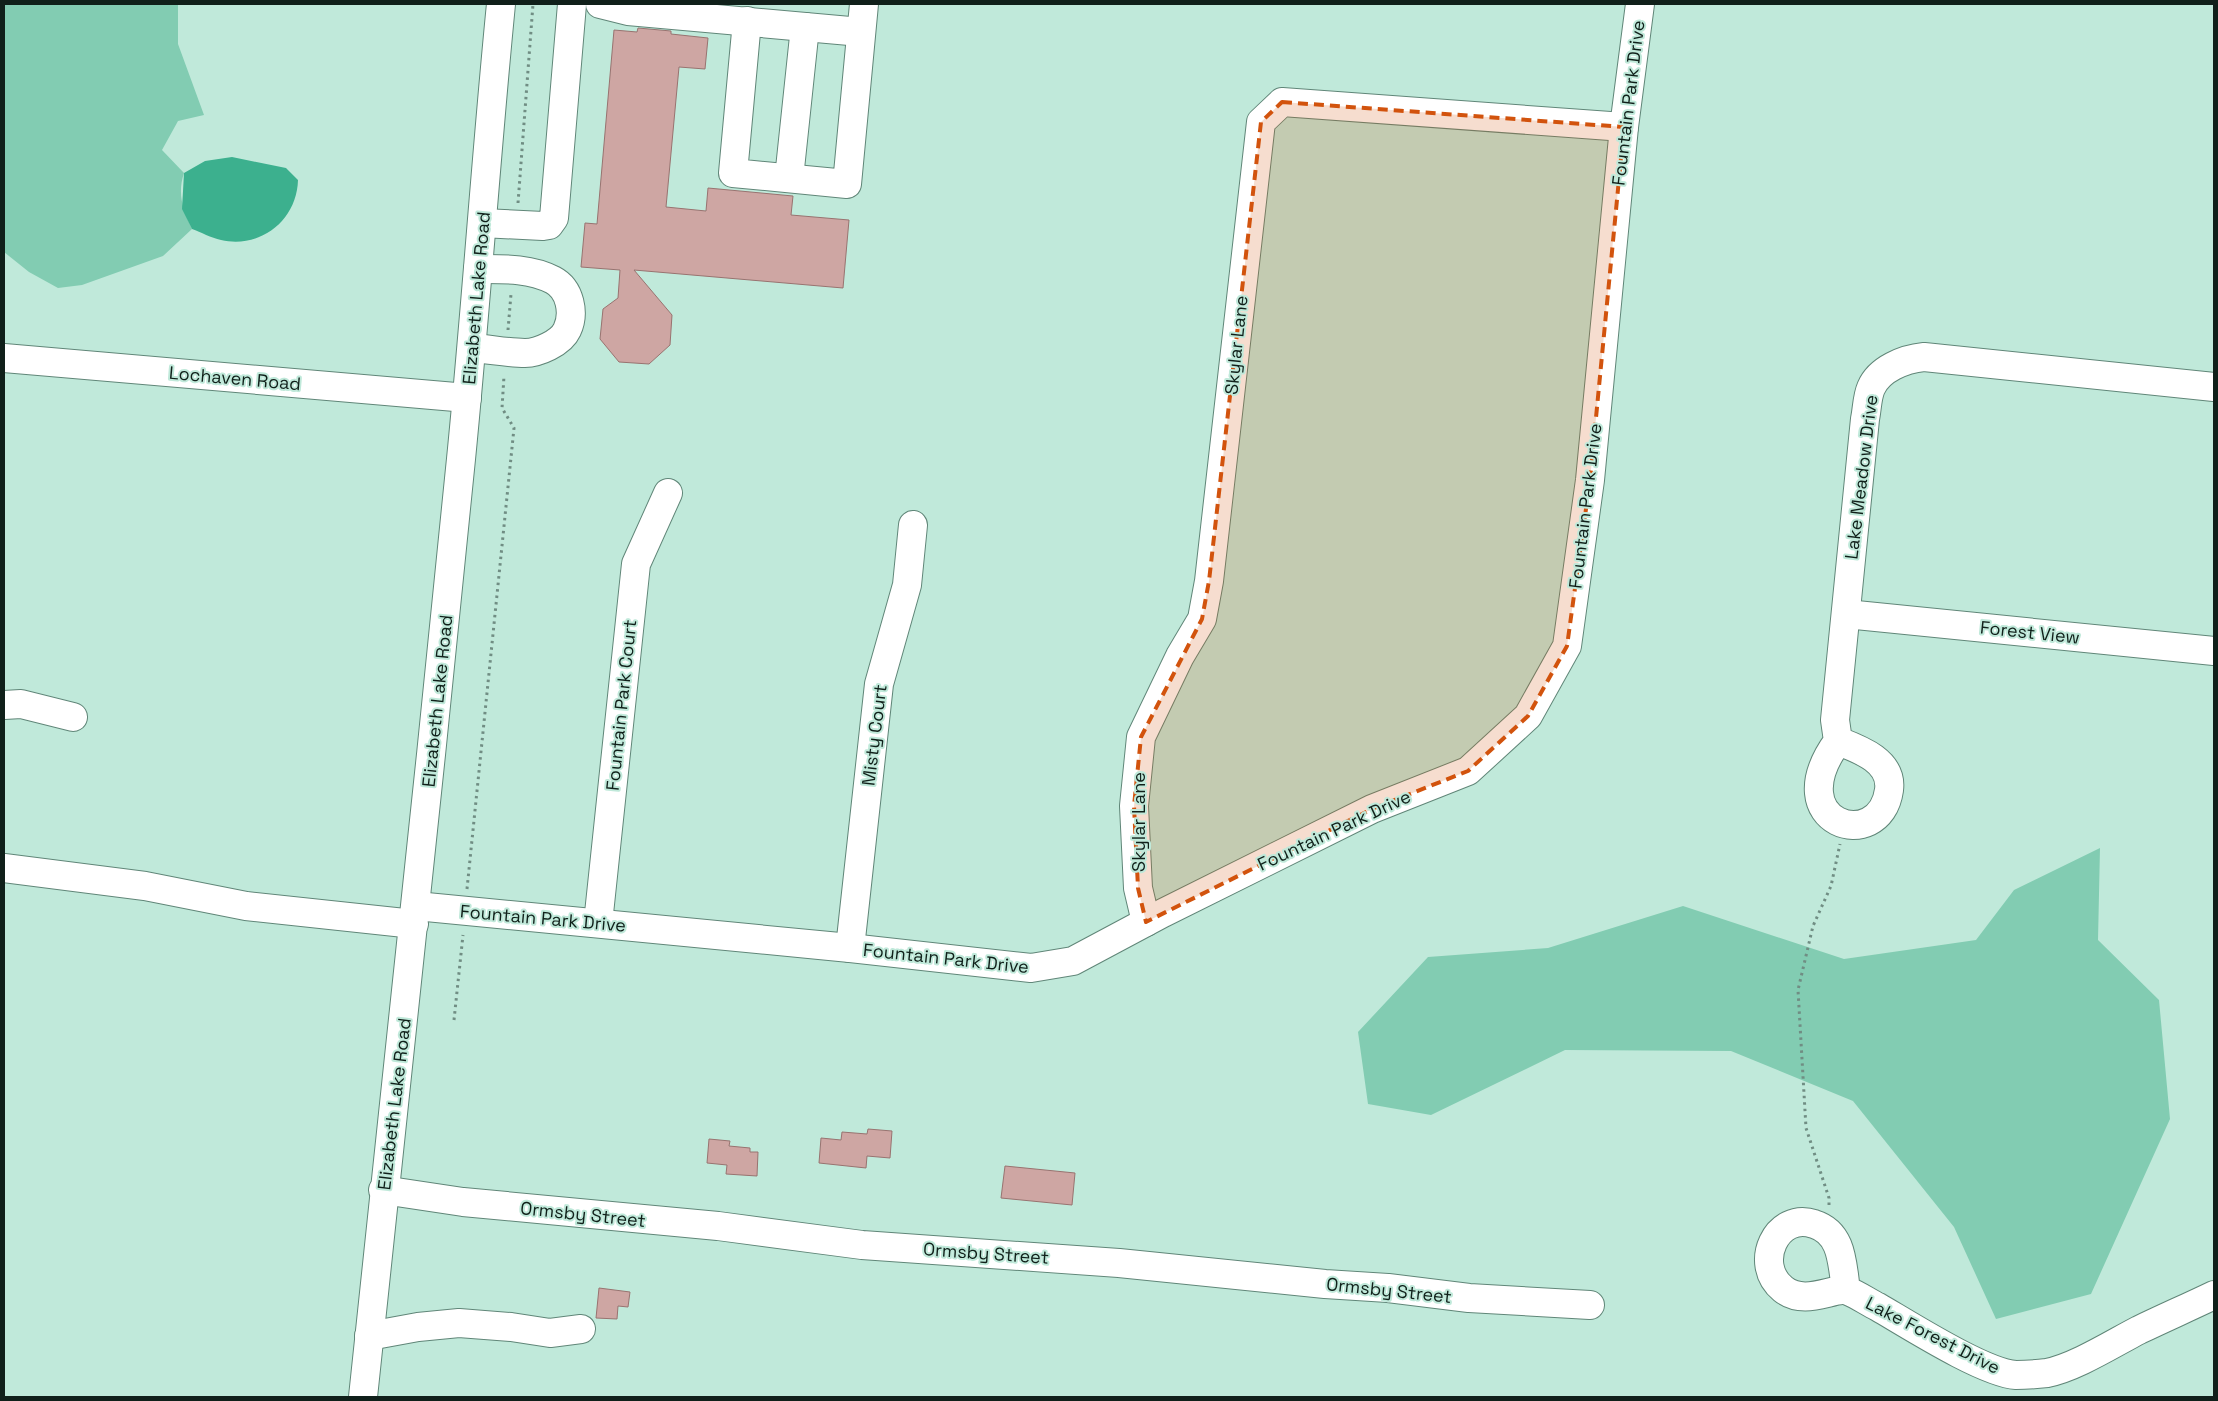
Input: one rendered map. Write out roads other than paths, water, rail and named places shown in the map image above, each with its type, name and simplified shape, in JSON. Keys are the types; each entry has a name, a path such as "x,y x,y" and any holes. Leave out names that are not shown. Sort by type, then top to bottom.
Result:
{"street":[{"name":"Elizabeth Lake Road","path":"363,1397 383,1190 415,915 472,348 502,4"},
{"path":"482,222 514,225 549,225 554,218 572,4"},
{"path":"600,4 861,32"},
{"path":"747,21 733,173 846,184 864,4"},
{"name":"Fountain Park Drive","path":"4,868 145,886 246,906 415,915 465,911 850,948 1030,968 1073,961 1146,922 1372,809 1468,771 1528,716 1568,646 1590,480 1637,5"},
{"path":"789,178 805,27"},
{"name":"Skylar Lane","path":"1146,922 1138,888 1134,806 1141,737 1180,656 1202,618 1209,580 1261,122 1282,102 1624,127"},
{"path":"509,269 514,225"},
{"path":"472,348 526,353 556,343 567,331 570,313 567,292 554,281 533,272 509,269 478,269"},
{"name":"Lake Meadow Drive","path":"1838,741 1835,720 1865,420 1871,388 1887,369 1911,359 1924,357 2214,387"},
{"name":"Lochaven Road","path":"4,358 467,398"},
{"name":"Fountain Park Court","path":"598,923 636,564 668,493"},
{"name":"Misty Court","path":"850,948 879,684 908,584 913,525"},
{"name":"Forest View","path":"1846,614 2214,651"},
{"path":"4,705 21,704 72,717"},
{"path":"1838,741 1862,750 1876,759 1886,771 1890,786 1888,800 1883,810 1873,821 1844,824 1826,814 1818,798 1820,772 1828,755 1838,741"},
{"name":"Ormsby Street","path":"383,1190 463,1202 718,1226 862,1245 1120,1263 1325,1284 1388,1288 1469,1298 1590,1305"},
{"name":"Lake Forest Drive","path":"1846,1290 1839,1248 1832,1233 1807,1221 1796,1222 1785,1228 1775,1237 1769,1250 1768,1260 1774,1280 1784,1290 1795,1294 1811,1296 1846,1290 1986,1366 2015,1375 2048,1373 2092,1355 2214,1295"},
{"path":"369,1336 418,1327 459,1323 512,1326 550,1333 581,1329"}]}
